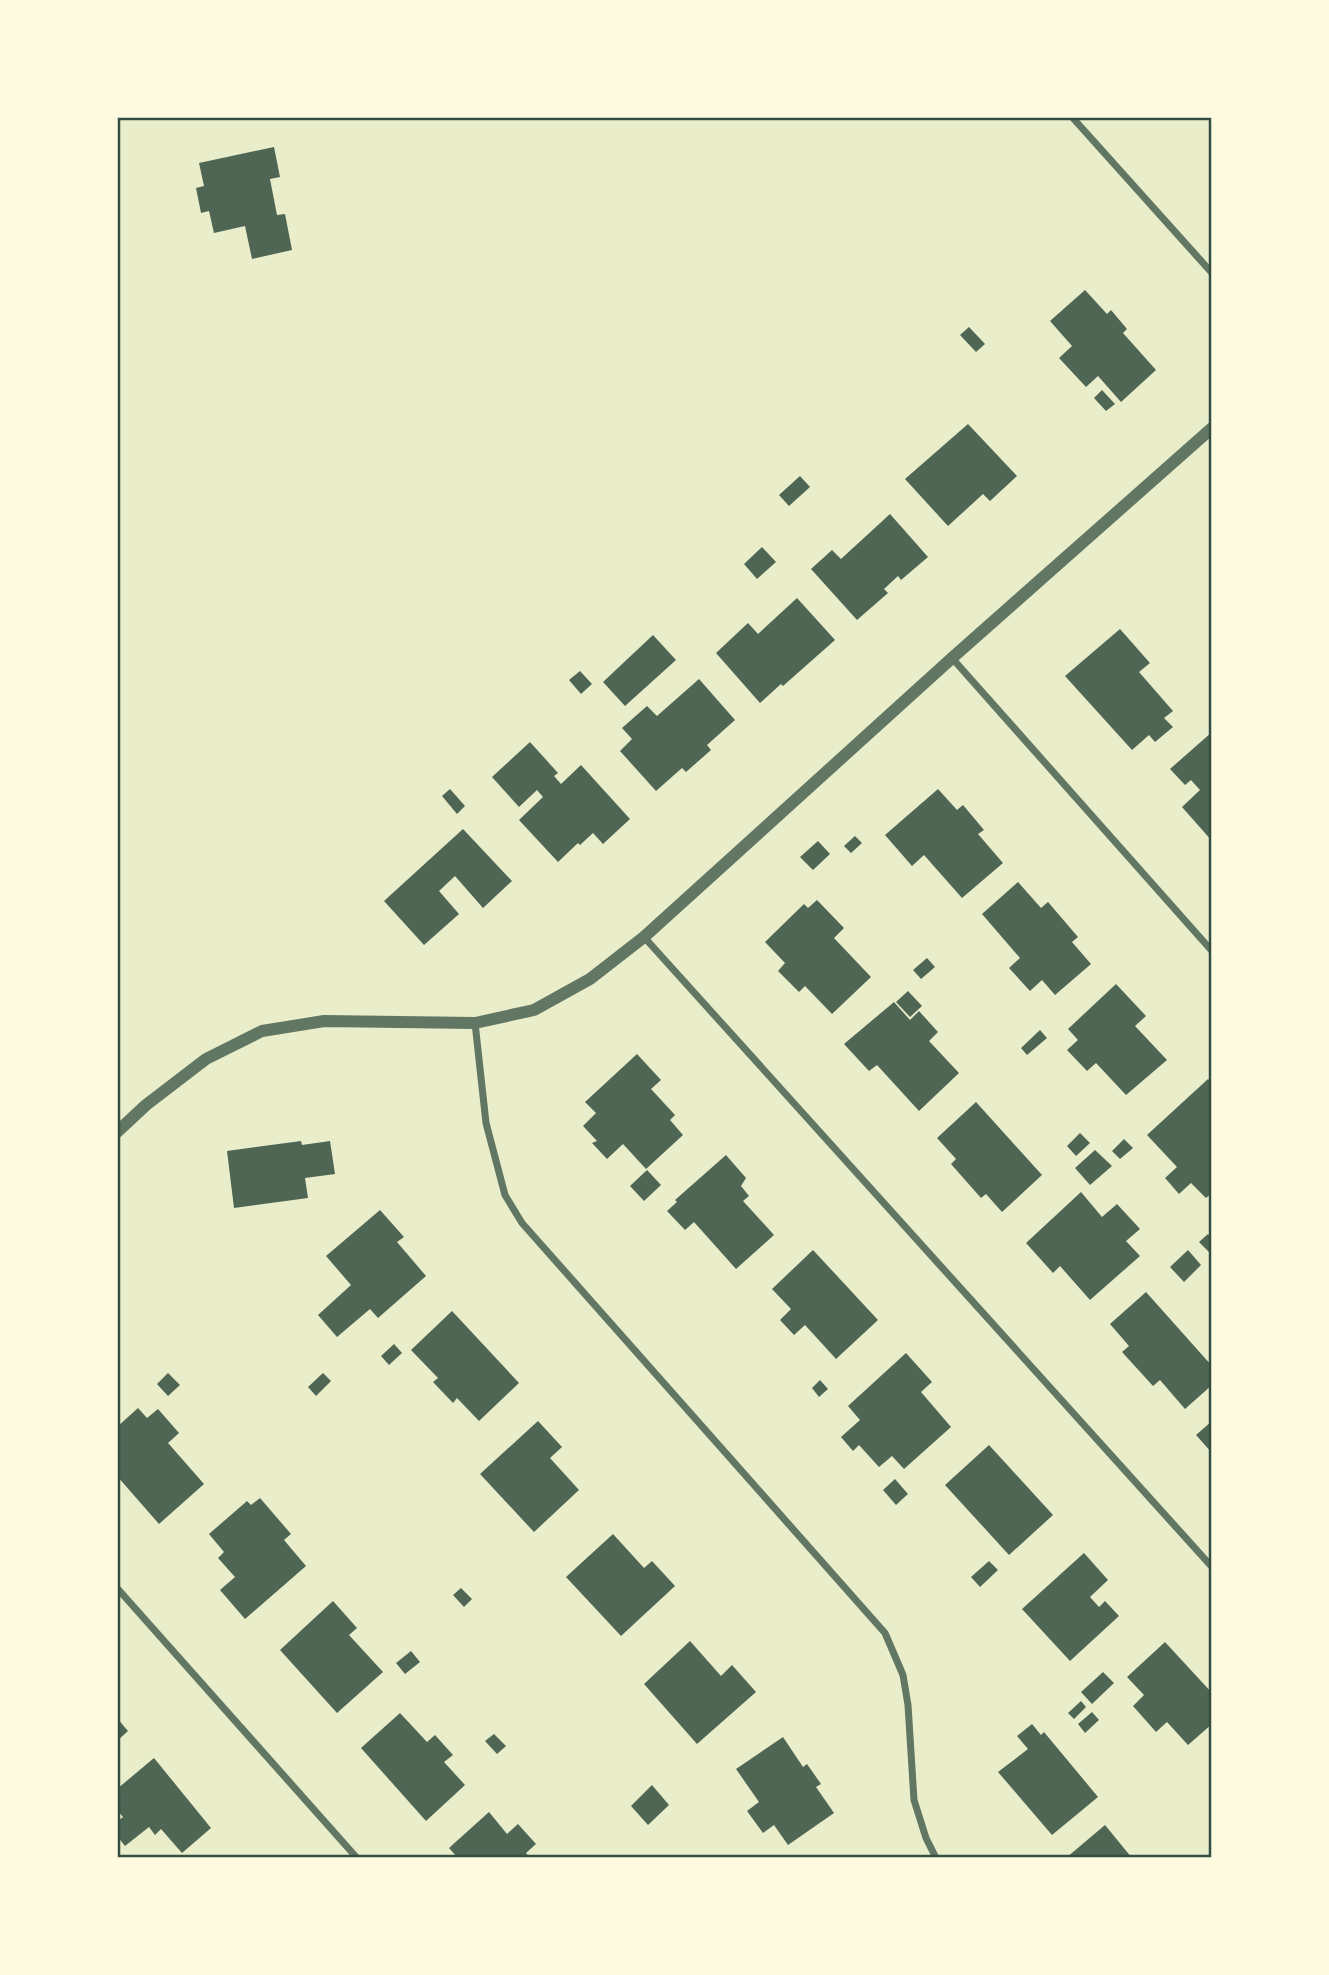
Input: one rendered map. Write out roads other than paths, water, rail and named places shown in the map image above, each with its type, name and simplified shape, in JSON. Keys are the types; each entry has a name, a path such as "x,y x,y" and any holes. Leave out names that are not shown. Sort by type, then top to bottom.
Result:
{"street":[{"path":"1072,117 1212,273"},
{"path":"117,1132 206,1059 262,1031 324,1021 475,1023 534,1010 590,979 644,937 952,658 1212,428"},
{"path":"952,658 1212,951"},
{"path":"644,937 1212,1567"},
{"path":"475,1023 486,1123 505,1195 522,1223 886,1633 903,1675 908,1705 914,1800 926,1838 936,1858"},
{"path":"117,1588 357,1858"}]}
